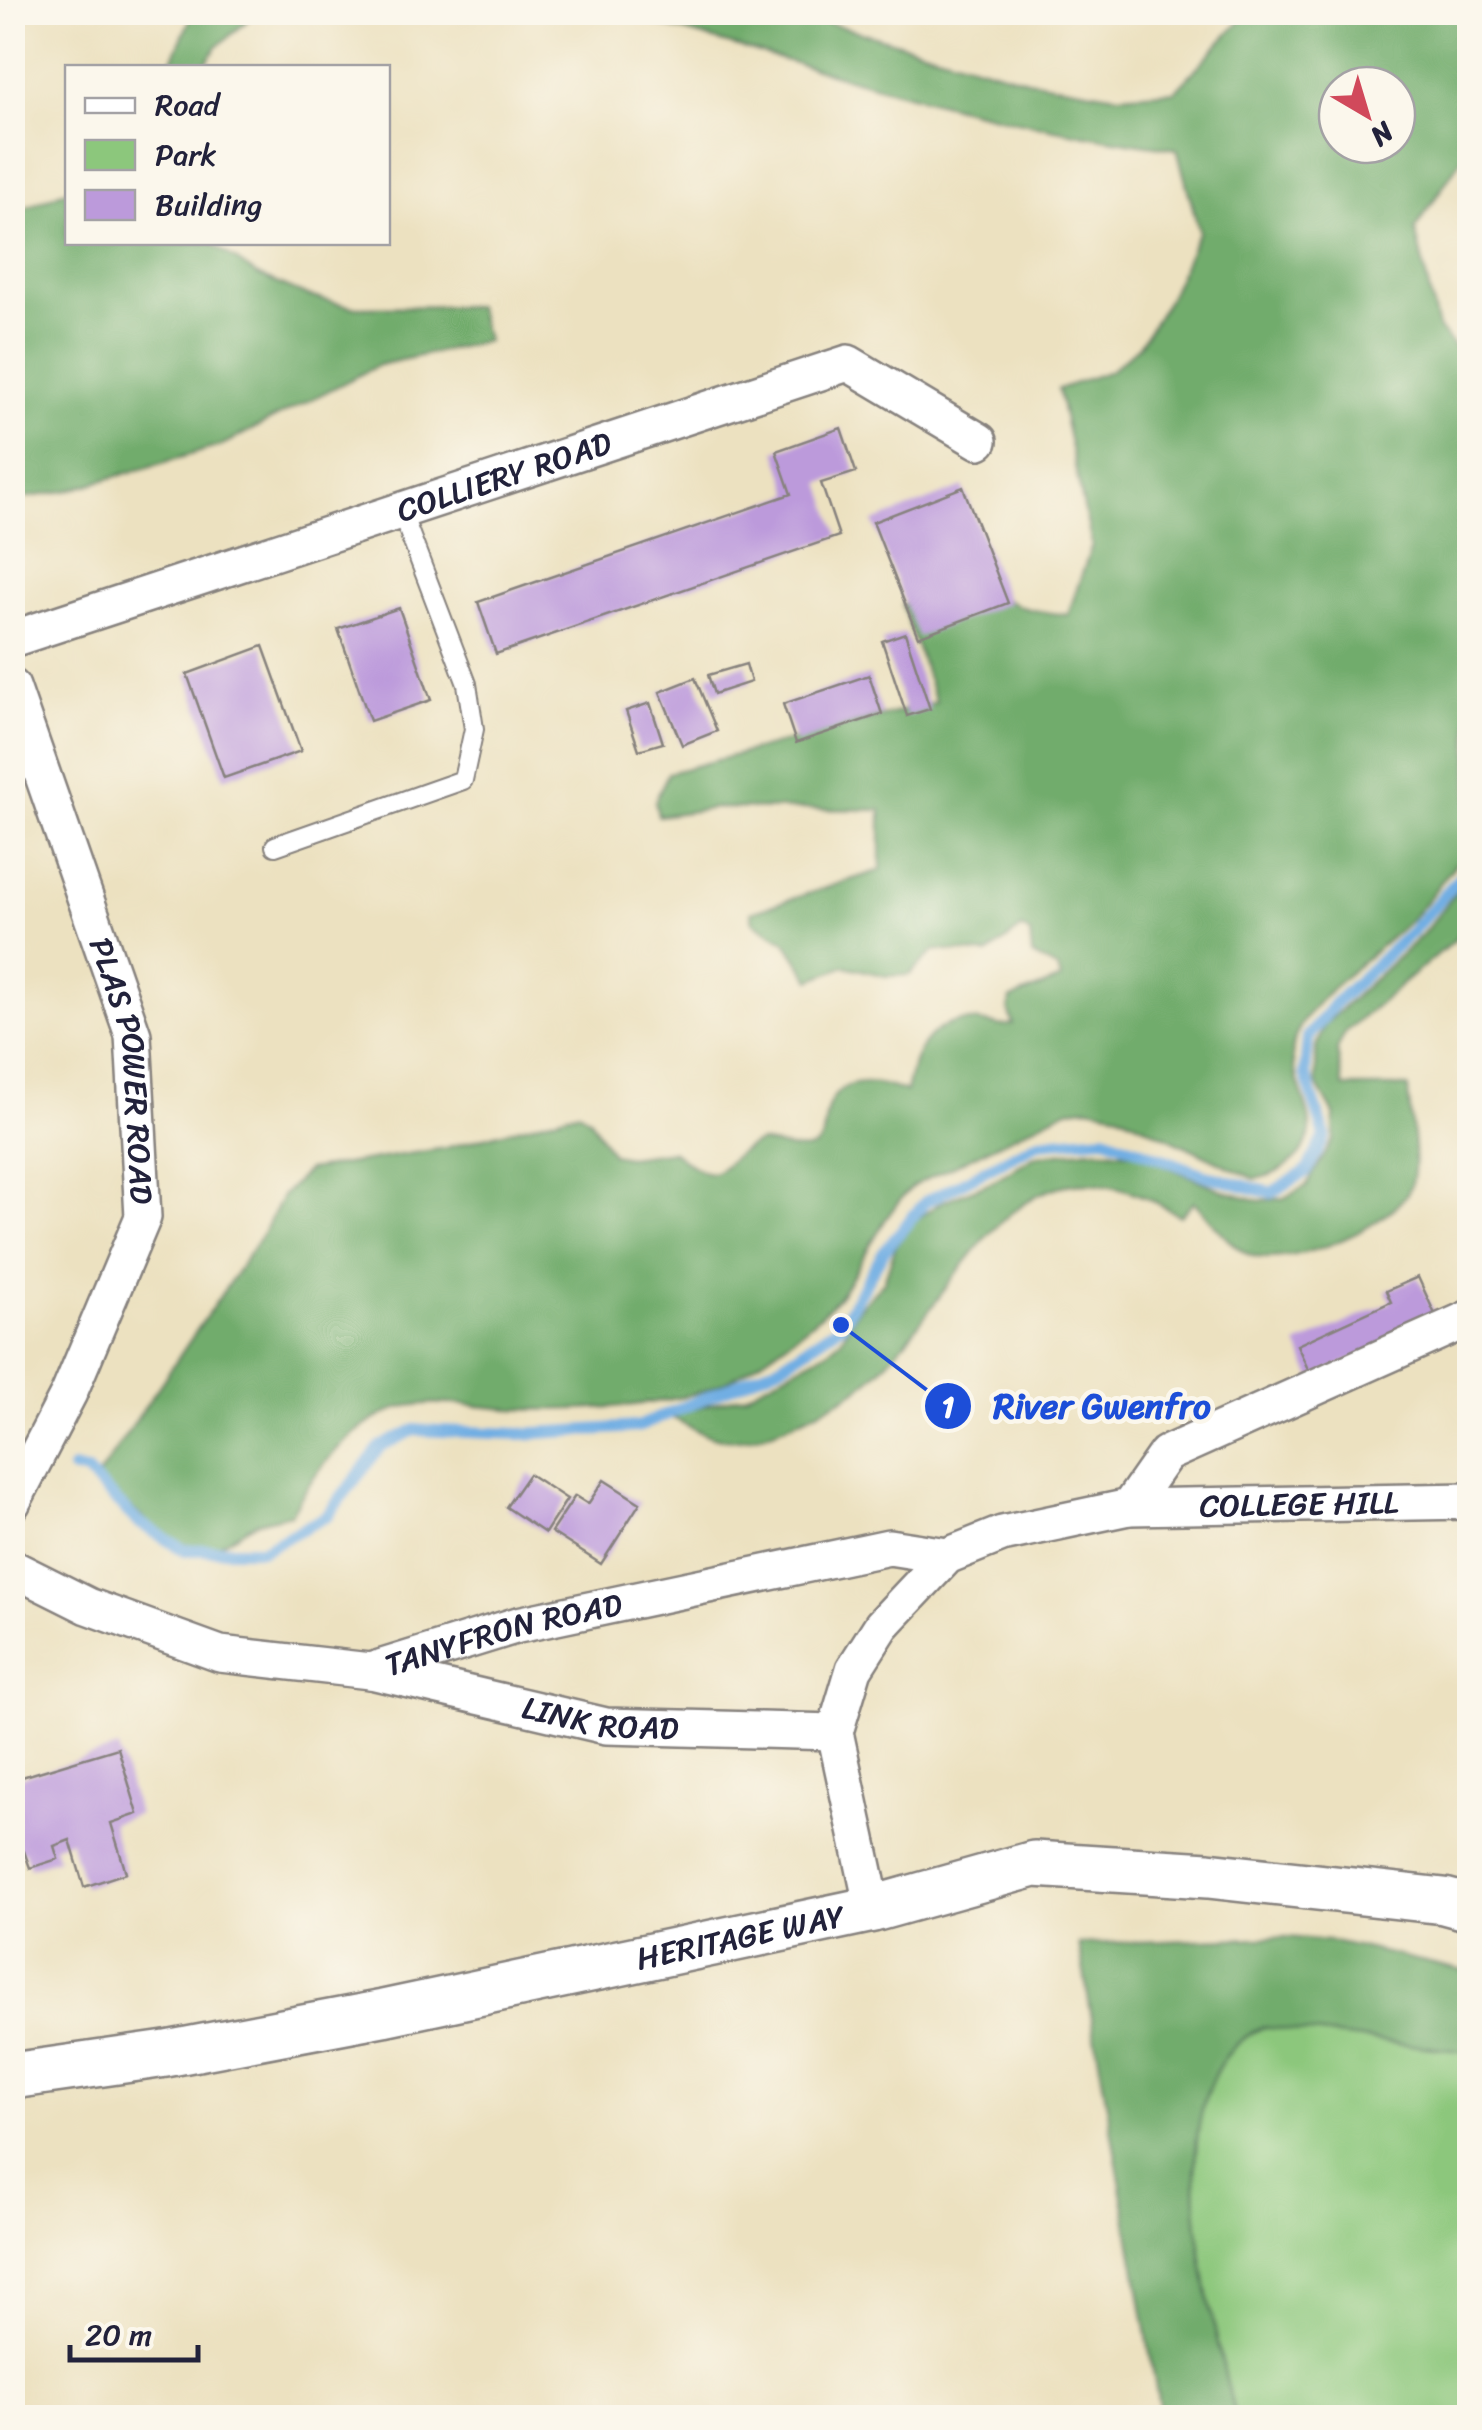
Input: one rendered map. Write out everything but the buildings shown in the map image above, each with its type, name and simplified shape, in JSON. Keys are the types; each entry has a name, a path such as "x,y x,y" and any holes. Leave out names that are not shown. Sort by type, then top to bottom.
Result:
{"street":[{"name":"COLLIERY ROAD","path":"12,640 848,363 979,442"},
{"name":"PLAS POWER ROAD","path":"12,687 133,1035 143,1218 69,1393 12,1503"},
{"path":"873,1909 835,1732 854,1668 882,1626 947,1556 1002,1534 1128,1507 1166,1454 1470,1318"},
{"name":"COLLEGE HILL","path":"1128,1507 1470,1500"},
{"name":"TANYFRON ROAD","path":"12,1568 88,1606 220,1654 370,1671 518,1625 889,1547 947,1556"},
{"name":"LINK ROAD","path":"370,1671 606,1726 835,1732"},
{"name":"HERITAGE WAY","path":"12,2076 166,2054 365,2016 873,1909 1034,1864 1208,1875 1470,1908"}],"lane":[{"path":"275,846 462,780 474,729 467,684 400,511"}],"green space":[{"path":"193,12 256,13 218,46 204,65 170,65"},
{"path":"617,13 794,13 1028,80 1117,95 1175,91 1248,13 1469,13 1469,147 1415,229 1438,328 1469,363 1469,850 1410,920 1332,988 1306,1018 1293,1050 1310,1131 1306,1146 1275,1173 1254,1179 1115,1112 1088,1107 1068,1109 913,1186 892,1211 832,1303 785,1343 721,1384 674,1399 617,1407 534,1410 433,1403 403,1407 373,1421 344,1442 320,1469 291,1514 257,1522 209,1551 169,1540 96,1479 265,1230 282,1196 308,1170 445,1148 579,1111 589,1118 612,1154 628,1157 672,1151 712,1173 760,1142 809,1149 821,1140 827,1111 840,1090 872,1083 906,1092 918,1053 934,1033 957,1022 1013,1024 1008,1010 1011,999 1061,979 1058,969 1032,955 1030,934 1022,928 988,954 935,950 909,975 886,976 845,966 811,980 786,942 753,922 751,912 881,870 881,810 716,808 658,816 655,802 668,773 936,702 902,605 989,577 1001,596 1021,607 1068,615 1092,545 1058,389 1110,371 1139,346 1168,300 1199,231 1177,149 1035,125 825,72"},
{"path":"65,191 65,245 214,245 257,275 308,296 353,307 476,306 487,341 379,365 220,446 70,490 13,500 13,213"},
{"path":"1469,876 1469,918 1456,939 1345,1032 1337,1050 1343,1087 1408,1087 1413,1179 1405,1196 1390,1212 1344,1239 1291,1256 1268,1258 1250,1255 1235,1245 1194,1202 1180,1216 1122,1189 1074,1184 1034,1197 999,1224 904,1343 869,1380 846,1397 785,1426 743,1439 709,1436 667,1415 745,1395 829,1350 841,1340 857,1310 884,1281 896,1245 914,1221 941,1202 991,1182 1035,1156 1091,1149 1138,1153 1224,1191 1261,1201 1284,1198 1306,1186 1334,1139 1334,1114 1316,1083 1316,1047 1324,1025 1421,936"},
{"path":"1288,1937 1338,1942 1469,1972 1469,2052 1263,2027 1227,2055 1205,2097 1196,2149 1196,2206 1213,2323 1235,2417 1161,2417 1079,1944"},
{"path":"1263,2027 1469,2052 1469,2417 1235,2417 1203,2265 1196,2206 1196,2149 1205,2098 1227,2056"}],"waterway":[{"path":"73,1469 86,1472 138,1522 184,1550 262,1550 327,1516 380,1447 414,1430 520,1434 638,1427 781,1365 841,1325 884,1251 925,1202 1039,1142 1105,1137 1208,1176 1271,1193 1307,1171 1325,1136 1305,1073 1308,1037 1335,1003 1411,932 1470,866"}],"place":[{"name":"River Gwenfro","path":"841,1325"}]}
